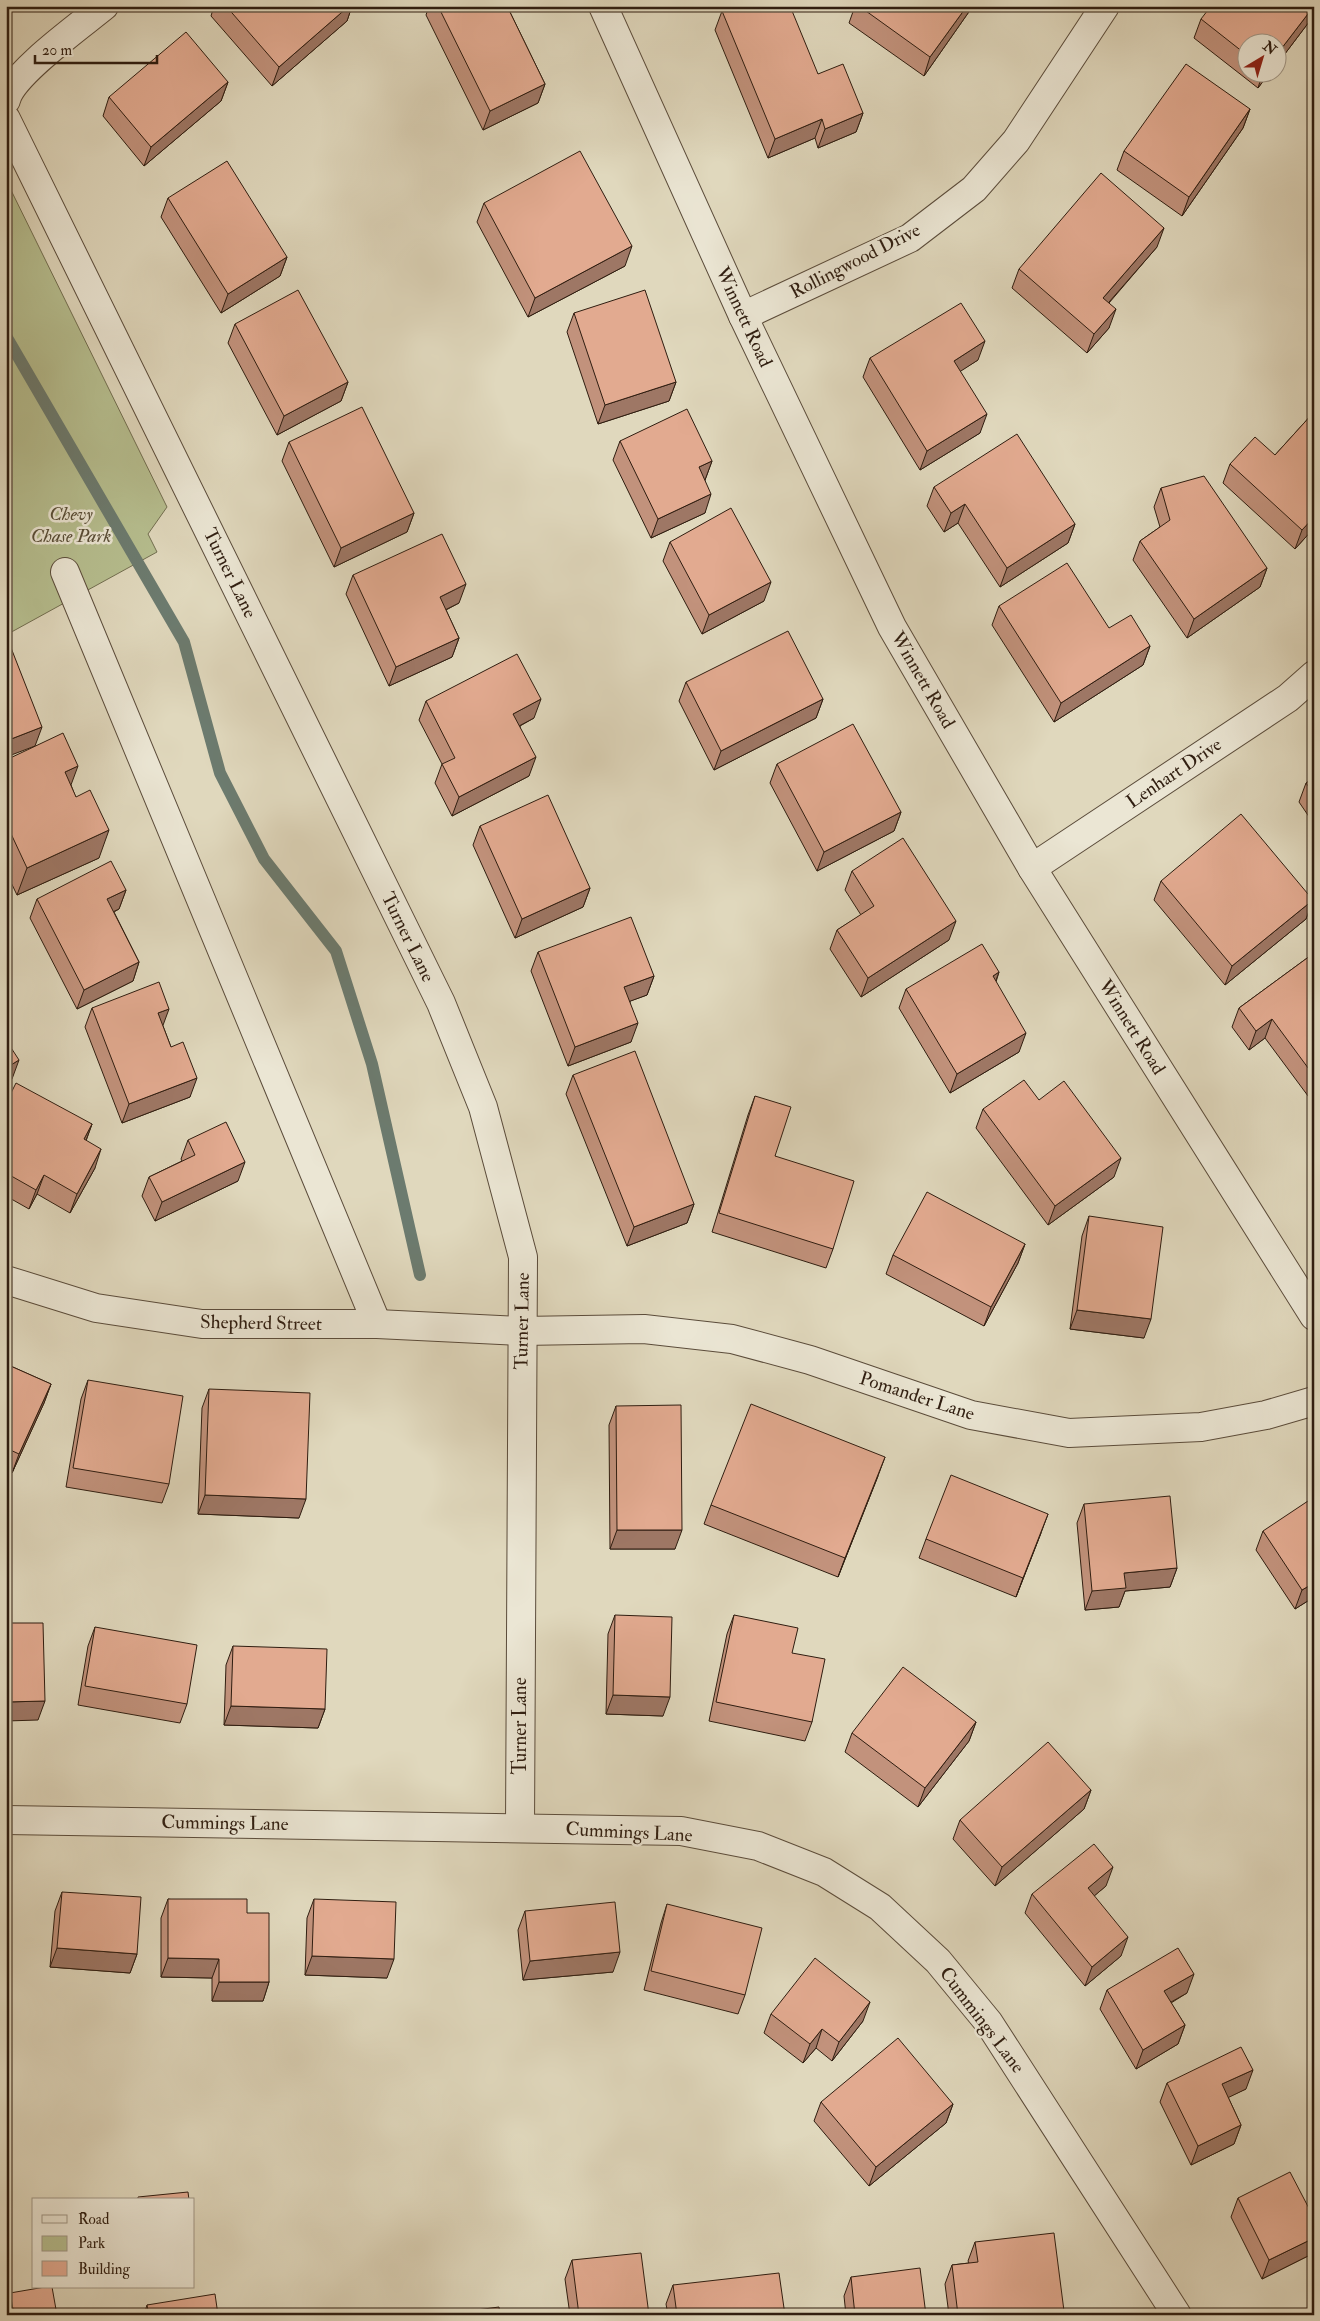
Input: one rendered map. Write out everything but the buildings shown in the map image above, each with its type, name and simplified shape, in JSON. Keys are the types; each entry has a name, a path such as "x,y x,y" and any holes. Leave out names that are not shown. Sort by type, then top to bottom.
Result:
{"street":[{"path":"7,105 28,70 104,6"},
{"name":"Winnett Road","path":"603,6 743,316 892,627 1032,868 1314,1316"},
{"name":"Rollingwood Drive","path":"743,316 910,238 974,189 1016,141 1105,6"},
{"name":"Turner Lane","path":"7,105 440,1003 483,1107 523,1257 521,1331 520,1827"},
{"path":"65,572 377,1324"},
{"name":"Lenhart Drive","path":"1032,868 1288,698 1314,675"},
{"name":"Shepherd Street","path":"6,1280 96,1308 202,1324 377,1324 521,1331"},
{"name":"Pomander Lane","path":"521,1331 644,1329 732,1339 810,1360 971,1415 1069,1433 1201,1427 1266,1415 1314,1401"},
{"name":"Cummings Lane","path":"6,1820 682,1831 758,1846 824,1872 880,1908 938,1961 989,2023 1177,2315"}],"green space":[{"name":"Chevy Chase Park","path":"6,180 167,507 148,534 157,552 6,635"}],"waterway":[{"path":"6,336 184,642 220,773 264,859 336,951 372,1064 420,1275"}]}
